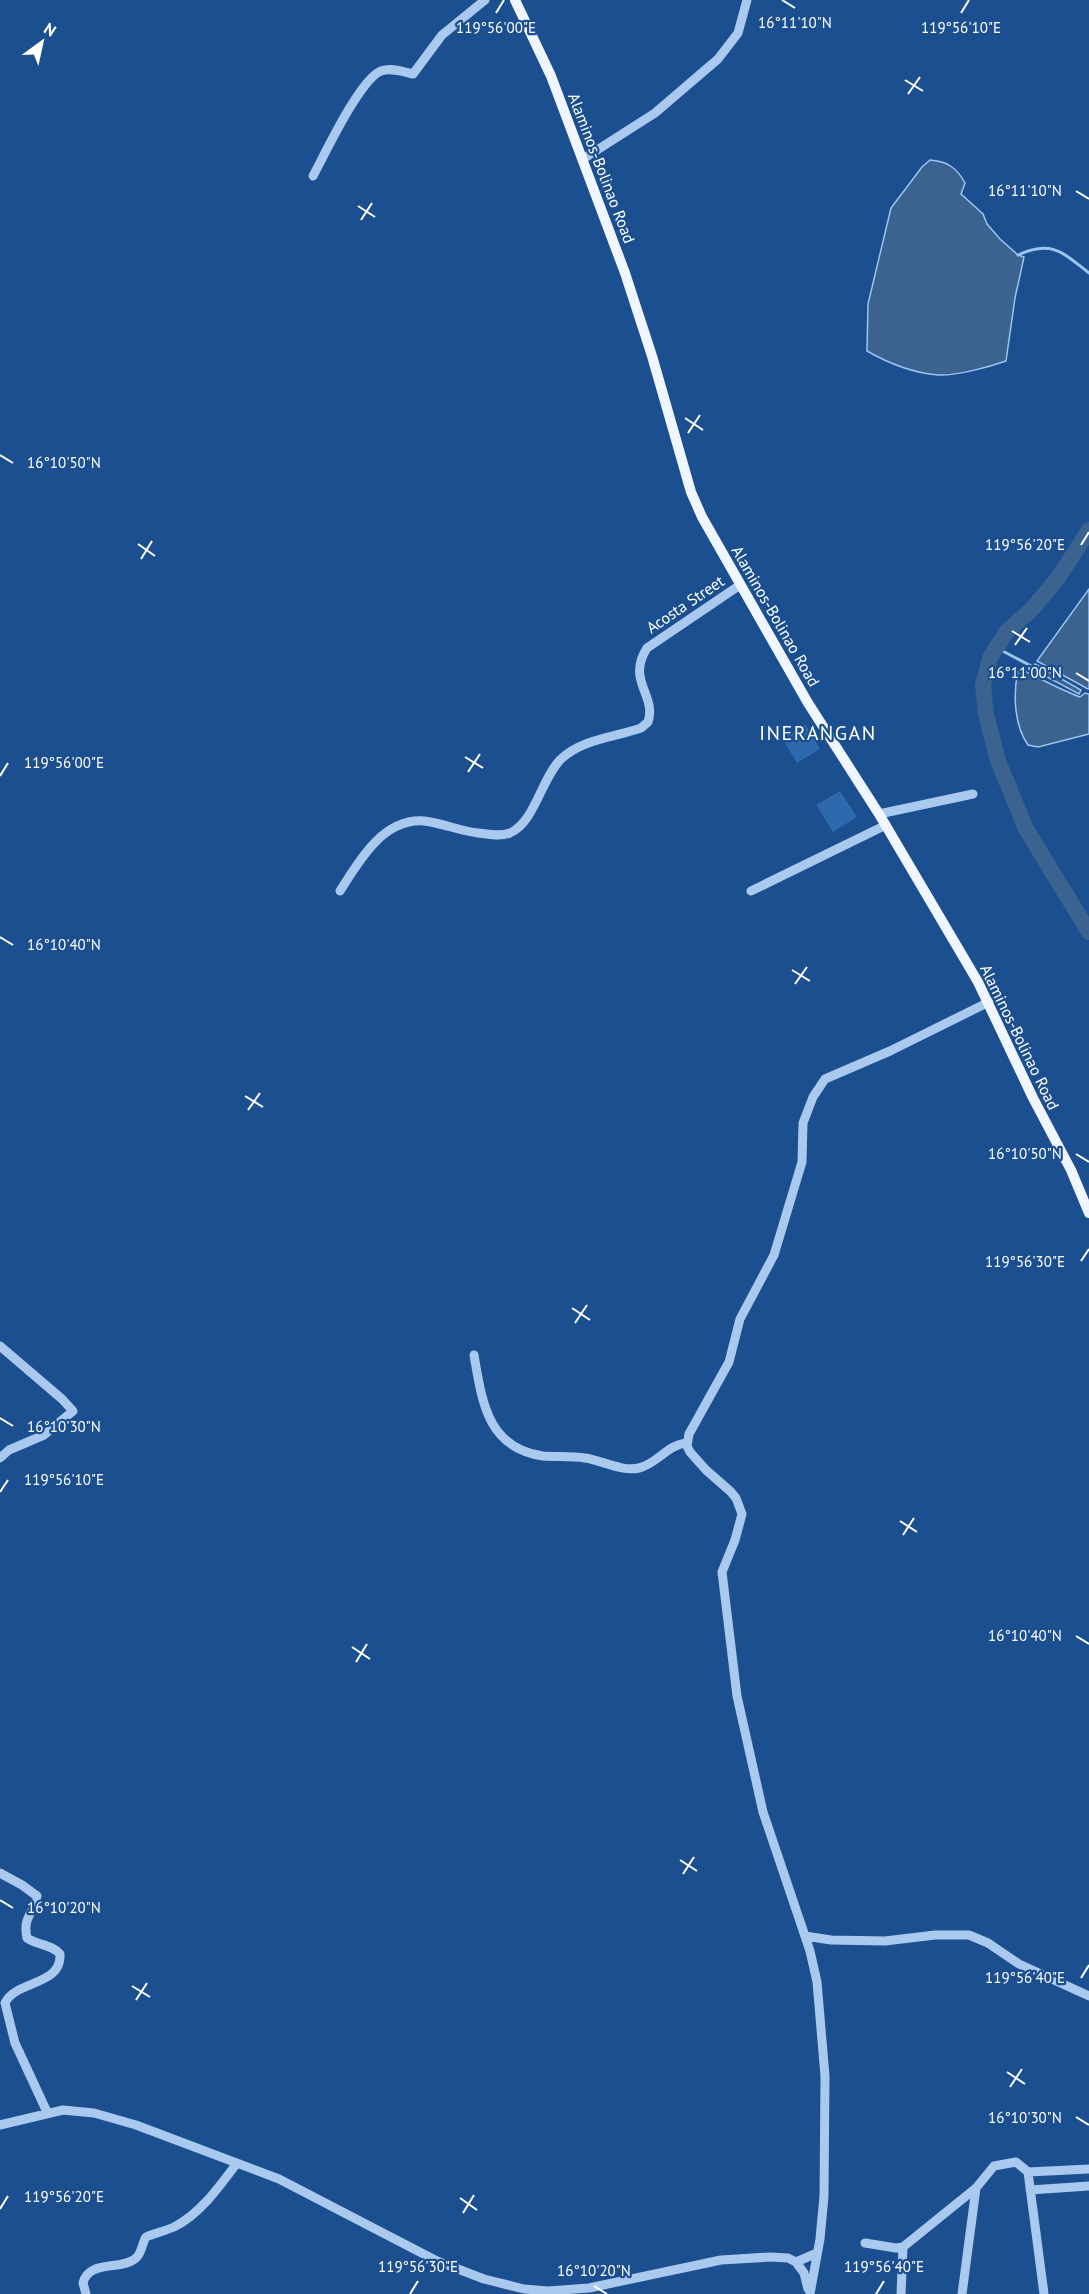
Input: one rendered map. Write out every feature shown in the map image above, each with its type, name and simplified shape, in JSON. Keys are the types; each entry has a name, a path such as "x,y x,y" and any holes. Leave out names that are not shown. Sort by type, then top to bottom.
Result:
{"main road":[{"name":"Alaminos-Bolinao Road","path":"515,0 551,76 583,159 640,317 691,492 702,518 808,703 879,814 989,1002 1033,1098 1071,1170 1089,1213"}],"street":[{"path":"313,176 348,112 374,76 383,70 413,74 442,35 485,0"},
{"path":"583,159 655,113 718,59 738,33 747,0"},
{"name":"Acosta Street","path":"340,891 358,863 376,842 387,832 413,821 425,821 495,835 506,835 514,831 529,815 539,793 559,761 569,752 590,742 641,728 648,722 650,710 641,686 639,670 640,659 647,648 741,585"},
{"path":"879,814 973,794"},
{"path":"751,891 885,825"},
{"path":"809,2294 824,2196 825,2076 817,1982 805,1936 763,1812 737,1696 722,1572 735,1540 742,1514 736,1498 698,1462 690,1452 687,1443 729,1362 740,1319 774,1255 802,1162 803,1123 818,1087 825,1079 890,1052 989,1002"},
{"path":"0,1346 73,1411 72,1415 44,1435 9,1450 0,1458"},
{"path":"474,1355 485,1409 491,1422 508,1444 534,1454 584,1458 632,1469 648,1465 676,1445 687,1443"},
{"path":"0,1873 37,1896 26,1919 27,1938 36,1944 54,1948 60,1954 60,1962 53,1974 14,1992 5,2003 15,2043 47,2112"},
{"path":"805,1936 831,1940 885,1941 935,1935 969,1935 988,1943 1019,1964 1089,1996"},
{"path":"0,2125 63,2110 94,2113 136,2125 279,2179 437,2261 524,2289 548,2291 589,2288 721,2260 777,2257 796,2262 817,2253"},
{"path":"865,2243 903,2247 976,2188 997,2164 1016,2162 1028,2172 1089,2169"},
{"path":"86,2294 83,2283 89,2273 96,2269 129,2262 137,2257 146,2237 175,2227 192,2214 215,2193 237,2163"},
{"path":"1028,2172 1044,2294"},
{"path":"1030,2190 1089,2186"},
{"path":"962,2294 976,2188"},
{"path":"901,2294 903,2247"},
{"path":"796,2262 804,2273 809,2294"},
{"path":"500,2294 501,2283"}],"shaded area":[{"path":"930,160 942,162 959,173 965,183 961,194 983,214 987,224 1000,239 1018,255 1024,257 1015,298 1006,361 972,371 945,375 911,370 867,351 868,304 891,208"},
{"path":"1089,589 1089,689 1088,689 1037,661"},
{"path":"1035,664 1081,690 1079,694 1032,669"},
{"path":"1021,669 1080,697 1085,693 1089,694 1089,734 1038,747 1028,745 1017,719 1015,699 1016,680 1018,671"},
{"path":"805,724 820,749 797,763 782,738"},
{"path":"840,791 857,817 833,832 816,805"}],"waterway":[{"path":"1018,255 1030,250 1049,248 1064,254 1089,273"},
{"path":"1089,530 1058,578 1032,609 1007,631 990,658 983,685 986,714 998,761 1026,829 1089,932"},
{"path":"997,648 1033,667"}],"district":[{"name":"INERANGAN","path":"818,733"}]}
